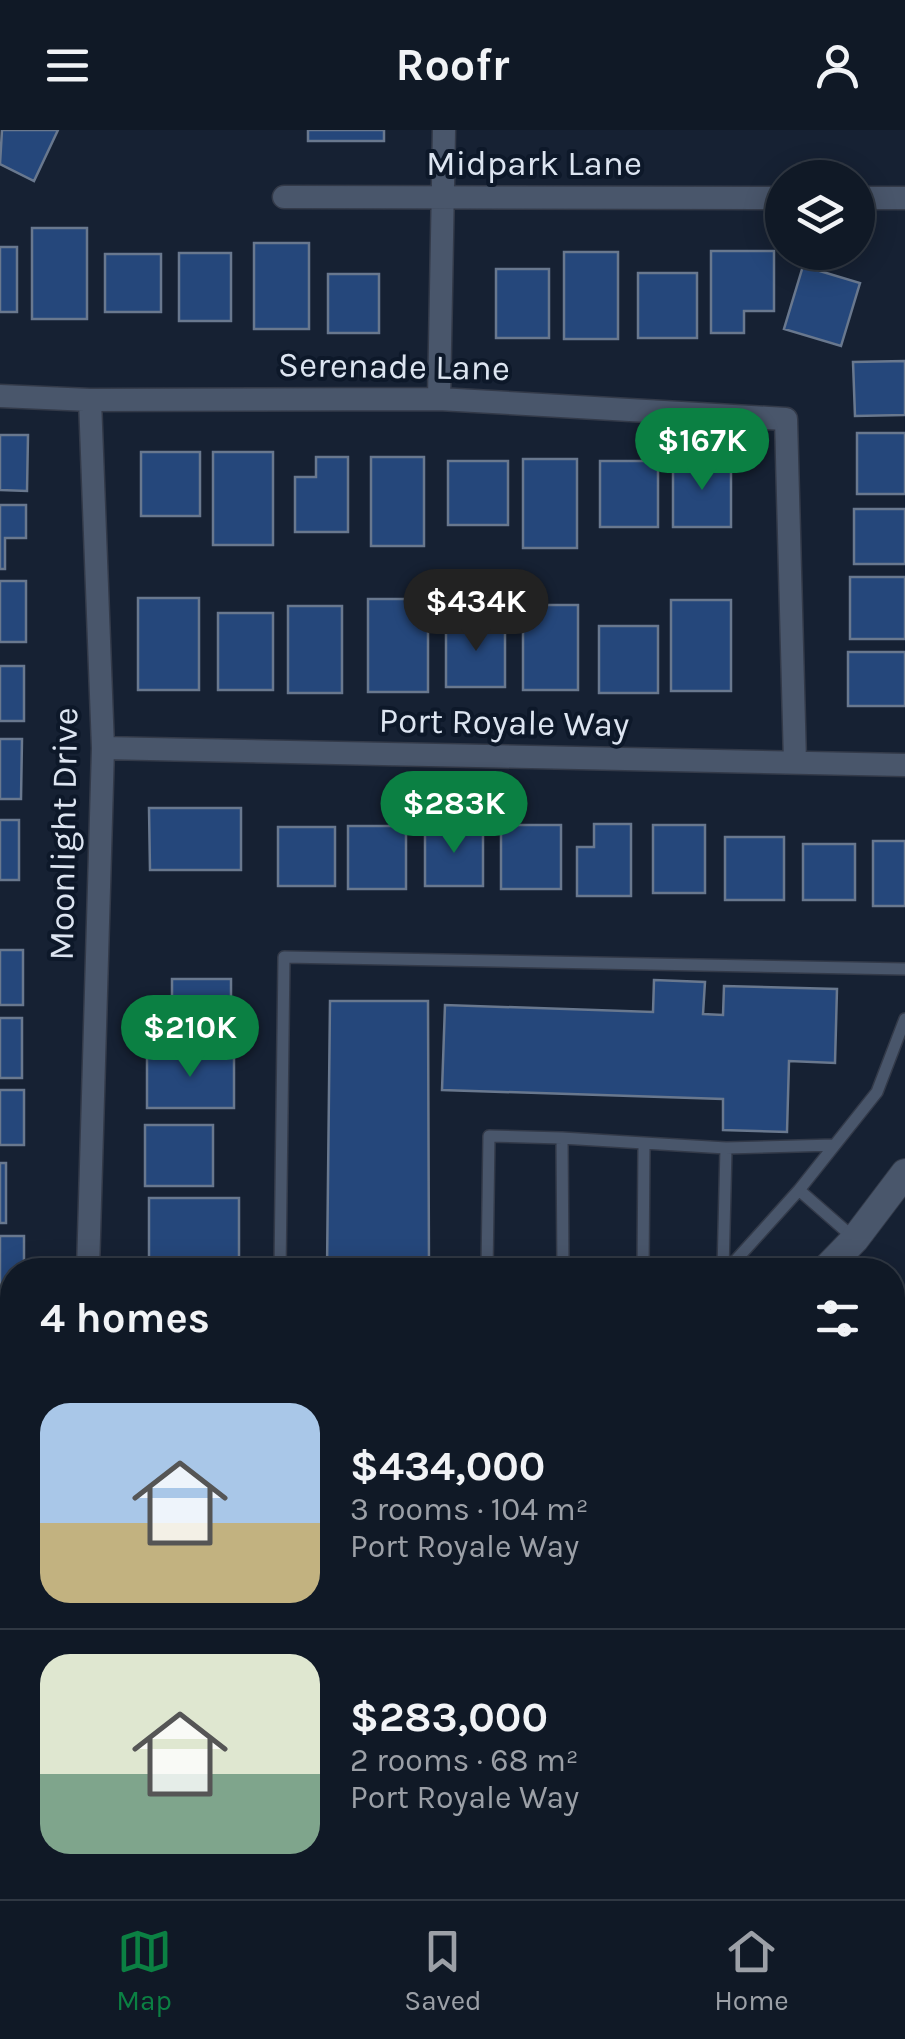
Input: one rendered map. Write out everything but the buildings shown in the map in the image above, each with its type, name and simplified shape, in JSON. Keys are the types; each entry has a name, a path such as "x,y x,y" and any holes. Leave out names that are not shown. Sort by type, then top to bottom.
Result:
{"street":[{"path":"439,398 444,130"},
{"name":"Midpark Lane","path":"284,198 765,198"},
{"path":"875,198 905,198"},
{"name":"Serenade Lane","path":"0,396 90,400 439,398 786,419 795,762"},
{"name":"Moonlight Drive","path":"88,1258 102,748 90,400"},
{"name":"Port Royale Way","path":"102,748 905,765"},
{"path":"837,1258 905,1173"}],"lane":[{"path":"280,1258 284,957 905,970"},
{"path":"736,1258 800,1190 877,1092 905,1019"},
{"path":"487,1258 489,1136 726,1148 834,1146"},
{"path":"562,1138 563,1258"},
{"path":"644,1145 644,1258"},
{"path":"725,1258 726,1148"},
{"path":"800,1190 855,1239"}]}
